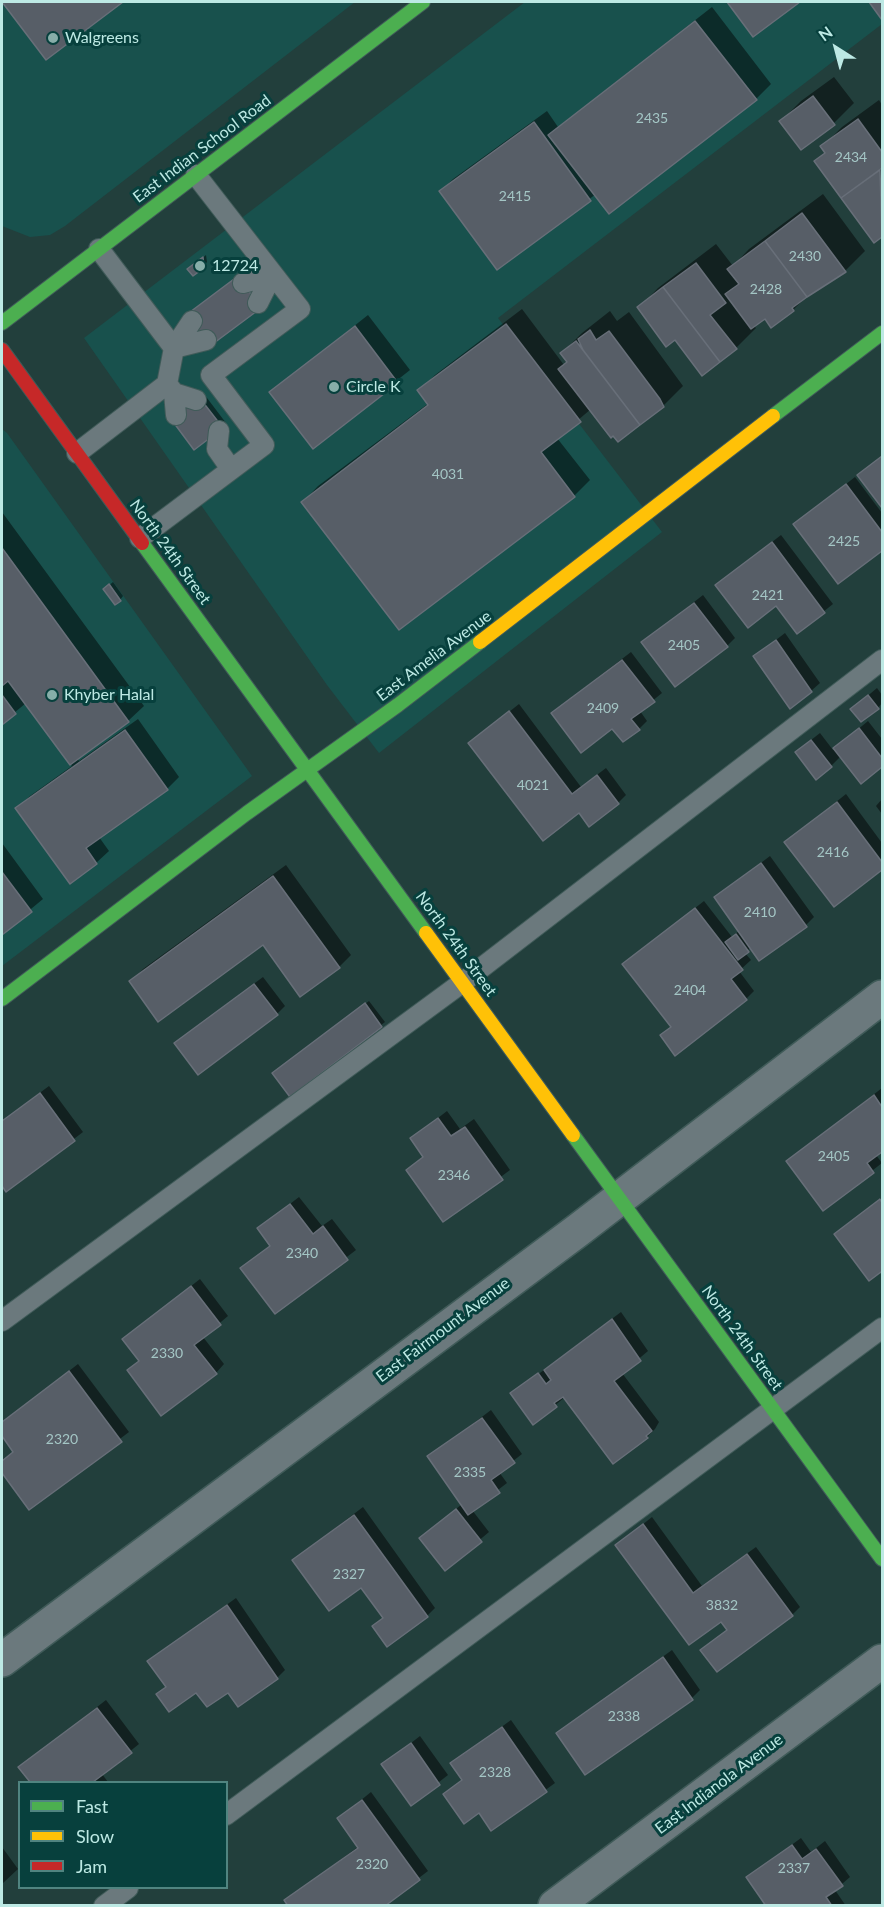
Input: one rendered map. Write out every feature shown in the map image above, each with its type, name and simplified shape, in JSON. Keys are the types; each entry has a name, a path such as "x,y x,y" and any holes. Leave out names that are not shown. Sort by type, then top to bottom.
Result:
{"main road":[{"name":"East Indian School Road","path":"2,323 423,2"},
{"name":"East Amelia Avenue","path":"2,999 308,769 407,698 882,333"},
{"name":"North 24th Street","path":"2,350 882,1559"}],"street":[{"name":"East Fairmount Avenue","path":"2,1660 620,1198 882,997"},
{"name":"East Indianola Avenue","path":"555,1905 882,1661"}],"lane":[{"path":"140,538 264,445 211,375 300,309 196,175"},
{"path":"99,249 174,348"},
{"path":"243,283 272,275"},
{"path":"258,303 272,275"},
{"path":"176,415 171,389 174,348 192,321"},
{"path":"174,348 206,340"},
{"path":"171,389 196,400"},
{"path":"77,453 171,389"},
{"path":"212,442 231,469"},
{"path":"2,1321 463,982 882,660"},
{"path":"228,1814 882,1328"},
{"path":"104,1905 125,1889"}],"shaded area":[{"path":"2,2 355,2 65,226 50,235 30,237 2,226"},
{"path":"525,2 882,2 882,24 498,318 662,532 379,753 327,685 84,338"},
{"path":"2,429 252,776 2,966"}],"building":[{"name":"Walgreens","path":"2,2 123,2 46,60"},
{"path":"727,2 800,2 753,37"},
{"path":"869,2 882,2 882,20"},
{"path":"695,21 757,100 609,214 548,135"},
{"path":"813,96 835,125 801,150 779,121"},
{"path":"858,119 882,152 882,168 841,198 814,161 825,153 820,146"},
{"path":"534,122 591,201 497,270 439,191"},
{"path":"880,170 882,237 874,243 841,198"},
{"path":"802,213 846,272 807,297 765,241"},
{"path":"765,241 807,297 792,308 794,311 771,328 765,319 751,329 725,294 739,284 727,269"},
{"path":"203,257 204,268 193,276 187,269"},
{"path":"696,263 726,303 710,315 737,349 720,362 663,287"},
{"path":"238,276 261,308 210,346 186,315"},
{"path":"663,287 720,362 702,376 675,340 666,347 637,307"},
{"path":"506,324 581,422 541,452 575,497 399,630 301,502 428,405 417,390"},
{"name":"Circle K","path":"355,326 398,383 313,449 269,392"},
{"path":"590,330 596,340 609,331 660,399 664,407 640,425 583,350 578,339"},
{"path":"576,341 640,425 618,442 613,436 611,438 558,369 567,362 560,353"},
{"path":"199,397 223,428 194,450 171,419"},
{"path":"882,456 882,508 857,475"},
{"path":"846,484 882,532 882,551 838,584 793,524"},
{"path":"772,542 825,613 797,634 776,606 748,628 715,585"},
{"path":"2,548 129,722 70,765 8,681 2,686"},
{"path":"109,584 121,601 115,605 103,589"},
{"path":"694,603 728,647 675,687 641,642"},
{"path":"776,640 812,692 790,709 753,656"},
{"path":"622,660 655,702 631,719 640,730 623,742 612,729 581,753 551,713"},
{"path":"2,695 16,714 2,725"},
{"path":"868,695 879,709 861,722 850,709"},
{"path":"509,711 572,794 597,775 619,804 589,827 579,813 543,841 468,743"},
{"path":"859,728 882,758 882,767 861,784 833,748"},
{"path":"125,730 168,790 86,848 97,864 70,884 15,808"},
{"path":"811,740 832,767 816,780 795,752"},
{"path":"837,802 882,862 882,870 834,907 784,842"},
{"path":"761,863 807,927 759,961 714,897"},
{"path":"2,872 32,912 2,935"},
{"path":"273,876 340,968 300,997 263,945 158,1022 129,981"},
{"path":"695,908 743,970 731,979 747,1000 675,1056 660,1035 671,1027 622,964"},
{"path":"736,934 749,952 738,960 725,942"},
{"path":"254,984 278,1015 198,1075 174,1043"},
{"path":"365,1003 382,1027 290,1097 272,1073"},
{"path":"40,1093 75,1141 6,1192 2,1186 2,1121"},
{"path":"874,1095 882,1107 882,1152 867,1163 874,1173 823,1211 786,1161"},
{"path":"438,1118 451,1136 465,1127 503,1180 443,1222 406,1170 423,1157 410,1138"},
{"path":"880,1199 882,1203 882,1274 881,1272 869,1281 834,1234"},
{"path":"290,1204 313,1234 323,1226 348,1260 275,1314 240,1268 270,1246 257,1228"},
{"path":"191,1286 221,1325 194,1345 217,1374 161,1416 127,1370 139,1361 122,1339"},
{"path":"612,1319 641,1361 614,1381 652,1431 646,1436 648,1438 613,1464 563,1397 554,1403 557,1407 533,1425 510,1393 538,1373 546,1384 551,1380 544,1370"},
{"path":"69,1371 122,1442 29,1510 2,1473 2,1461 13,1452 2,1436 2,1422"},
{"path":"482,1418 515,1463 491,1480 500,1493 468,1515 427,1456"},
{"path":"456,1509 482,1542 445,1571 419,1538"},
{"path":"354,1515 428,1617 387,1647 372,1626 383,1618 361,1588 329,1611 292,1560"},
{"path":"643,1524 693,1593 747,1554 793,1616 717,1672 700,1650 727,1630 721,1622 689,1645 615,1545"},
{"path":"227,1605 278,1679 238,1707 228,1693 207,1707 196,1693 169,1712 156,1694 166,1687 147,1661"},
{"path":"663,1657 693,1700 585,1775 556,1733"},
{"path":"97,1708 132,1753 94,1781 29,1781 18,1767"},
{"path":"502,1727 547,1792 491,1831 479,1813 464,1824 443,1794 462,1780 450,1763"},
{"path":"411,1743 440,1785 411,1806 381,1764"},
{"path":"362,1800 420,1880 385,1906 288,1906 284,1900 358,1848 337,1818"},
{"path":"792,1845 802,1859 816,1849 843,1886 826,1897 832,1906 766,1906 746,1877"}],"traffic: fast":[{"path":"2,323 423,2"},
{"path":"773,416 882,333"},
{"path":"142,543 426,933"},
{"path":"2,999 247,813 398,705 480,642"},
{"path":"573,1135 882,1559"}],"traffic: slow":[{"path":"480,642 773,416"},
{"path":"426,933 573,1135"}],"traffic: jam":[{"path":"2,350 142,543"}],"place":[{"name":"Walgreens","path":"53,38"},
{"name":"12724","path":"200,266"},
{"name":"Circle K","path":"334,387"},
{"name":"Khyber Halal","path":"52,695"}]}
